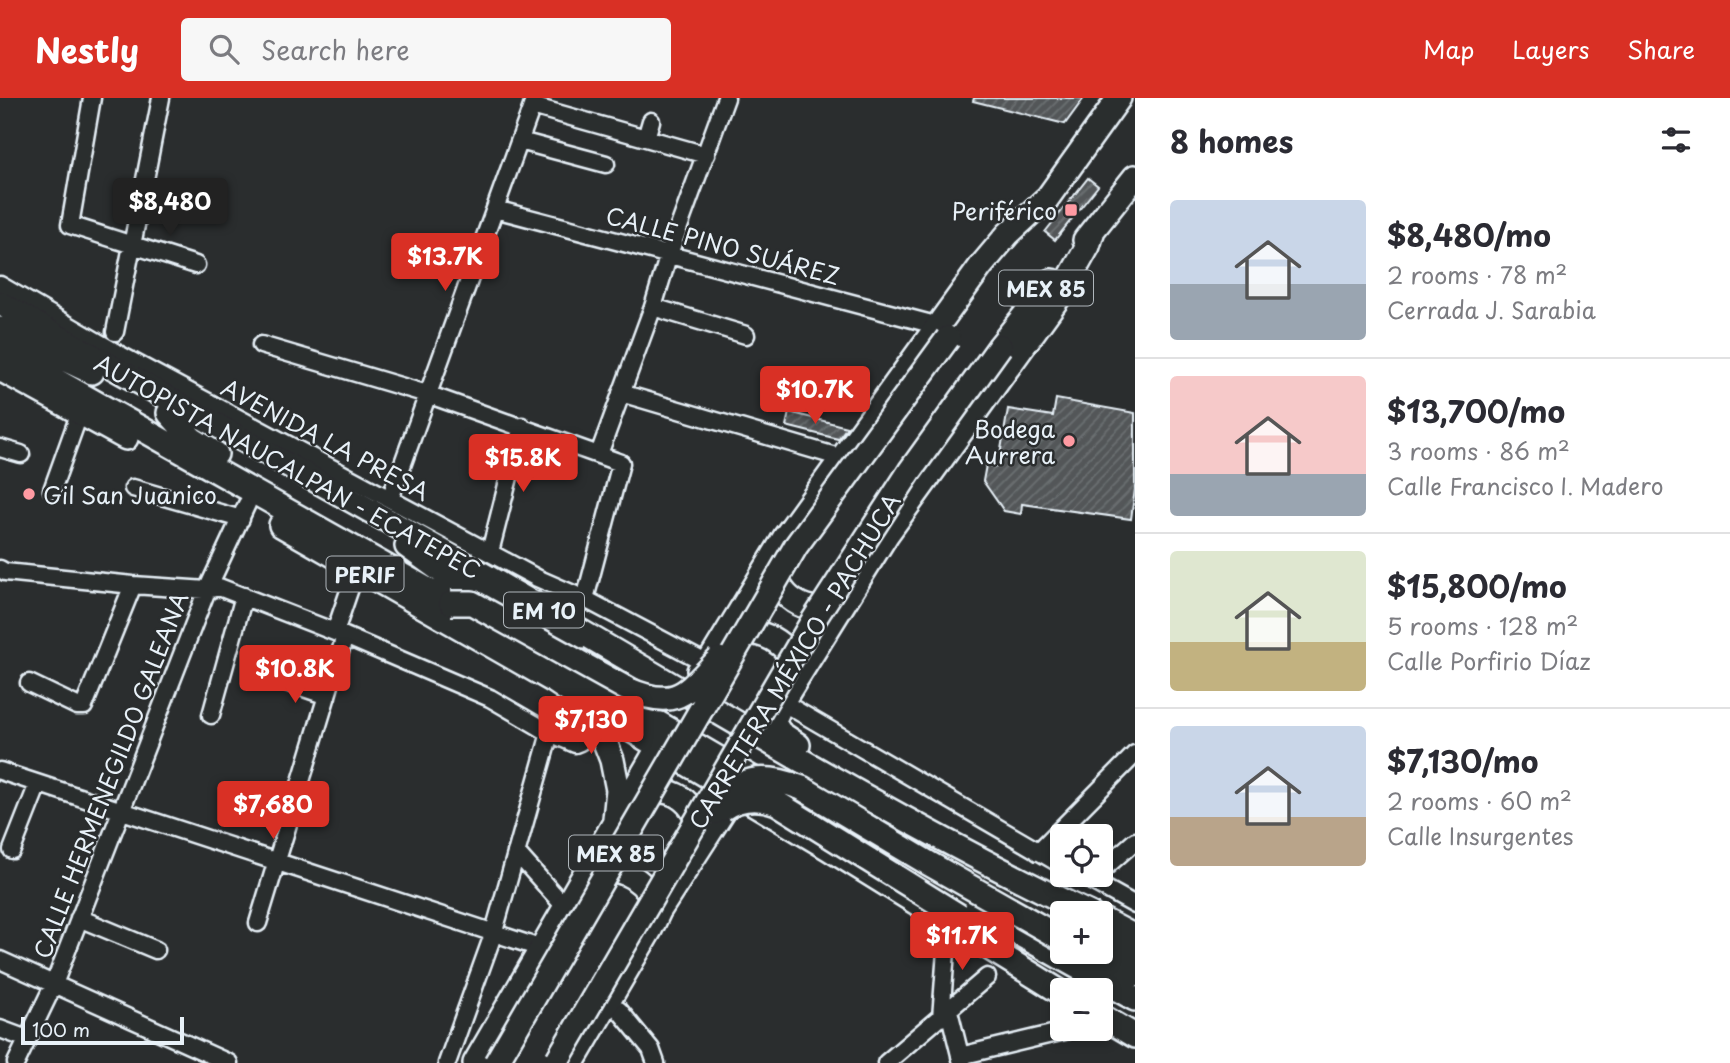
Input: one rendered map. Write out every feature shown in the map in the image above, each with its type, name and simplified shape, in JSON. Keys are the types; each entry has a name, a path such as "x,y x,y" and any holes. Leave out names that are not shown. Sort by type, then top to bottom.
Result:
{"highway":[{"name":"MEX 85","path":"496,1063 732,640 796,546 1119,98"},
{"name":"CARRETERA MÉXICO - PACHUCA","path":"562,1062 672,863 846,569 910,471 1000,346 1135,177"},
{"path":"451,603 472,603 627,689 663,699 688,691 732,640 776,552 842,458 994,250 1048,197"},
{"path":"1071,901 1015,864 780,733 773,722 798,674 887,534 1061,294 1088,246 1093,230"},
{"name":"AUTOPISTA NAUCALPAN - ECATEPEC","path":"0,303 424,540 686,695 1007,874 1064,901"},
{"name":"AUTOPISTA NAUCALPAN - ECATEPEC","path":"0,329 81,366 240,448 386,531 444,573 1050,909"},
{"name":"PERIF","path":"0,349 359,561 591,706 664,738"},
{"name":"PERIF","path":"0,369 80,412 244,511 451,603 740,783 1050,985"},
{"path":"776,552 775,569 780,585 797,604 821,609 837,605 850,596"},
{"path":"636,663 674,677 688,676 708,664 732,640 749,632 774,638 795,662 798,674"},
{"path":"591,706 614,770 618,790 615,825"},
{"path":"475,1063 664,738"},
{"path":"706,832 720,803 739,785 754,779 784,781 820,798 1050,932"},
{"path":"562,1062 650,930 706,832 740,783"},
{"name":"PERIF","path":"740,783 811,811 912,874 1135,999"},
{"path":"626,805 648,792 679,796 696,813 706,832"},
{"path":"672,863 706,832 727,806 743,799 767,799 778,803 953,920 1053,978"},
{"path":"584,876 608,870 631,875 654,899 659,911"},
{"path":"1113,925 1135,937"},
{"path":"1113,945 1135,958"},
{"path":"1112,964 1135,975"},
{"path":"1113,1023 1135,1037"}],"street":[{"path":"92,98 70,225 196,265"},
{"path":"115,332 161,98"},
{"path":"599,454 653,307 668,254 726,98"},
{"path":"390,499 533,102 706,155"},
{"path":"646,138 651,121"},
{"path":"520,141 606,164"},
{"name":"CALLE PINO SUÁREZ","path":"495,209 939,326"},
{"name":"AVENIDA LA PRESA","path":"0,285 115,352 537,578 585,599 708,664"},
{"path":"653,307 746,335"},
{"path":"261,345 427,394 621,463 585,599"},
{"path":"621,393 842,458"},
{"path":"52,490 80,412"},
{"path":"490,552 522,426"},
{"path":"0,448 21,454"},
{"path":"133,488 244,511"},
{"name":"CALLE HERMENEGILDO GALEANA","path":"16,1063 54,984 207,590 244,511"},
{"path":"258,923 327,696 359,561"},
{"path":"0,569 5,572 133,585 207,590 219,587 340,634 490,698 550,733 575,744 580,742 589,724 591,706"},
{"path":"29,683 77,706 84,706 133,585"},
{"path":"211,715 244,596"},
{"path":"275,678 327,696"},
{"path":"782,702 1050,858"},
{"path":"447,1063 493,935 550,733"},
{"path":"1038,852 1135,754"},
{"path":"0,771 493,935 534,946"},
{"path":"12,850 38,784"},
{"path":"1113,858 1135,841"},
{"path":"516,852 565,907"},
{"path":"1109,887 1135,905"},
{"path":"79,918 156,950"},
{"path":"953,920 945,1015 961,1060 1050,1035"},
{"path":"0,960 229,1063"},
{"path":"886,1063 987,978"},
{"path":"619,1010 651,1049 656,1063"},
{"path":"0,1029 27,1039"}],"building":[{"path":"974,98 1084,98 1065,124 973,101"},
{"path":"1088,178 1098,186 1055,240 1045,232"},
{"name":"Bodega Aurrera","path":"1056,399 1135,413 1135,489 1131,519 1022,504 1021,514 1004,511 983,481 986,465 998,467 1008,409 1053,416"},
{"path":"789,412 847,427 838,439 786,426"}],"place":[{"name":"Periférico","path":"1071,210"},
{"name":"Bodega Aurrera","path":"1069,441"},
{"name":"Gil San Juanico","path":"29,494"}]}
